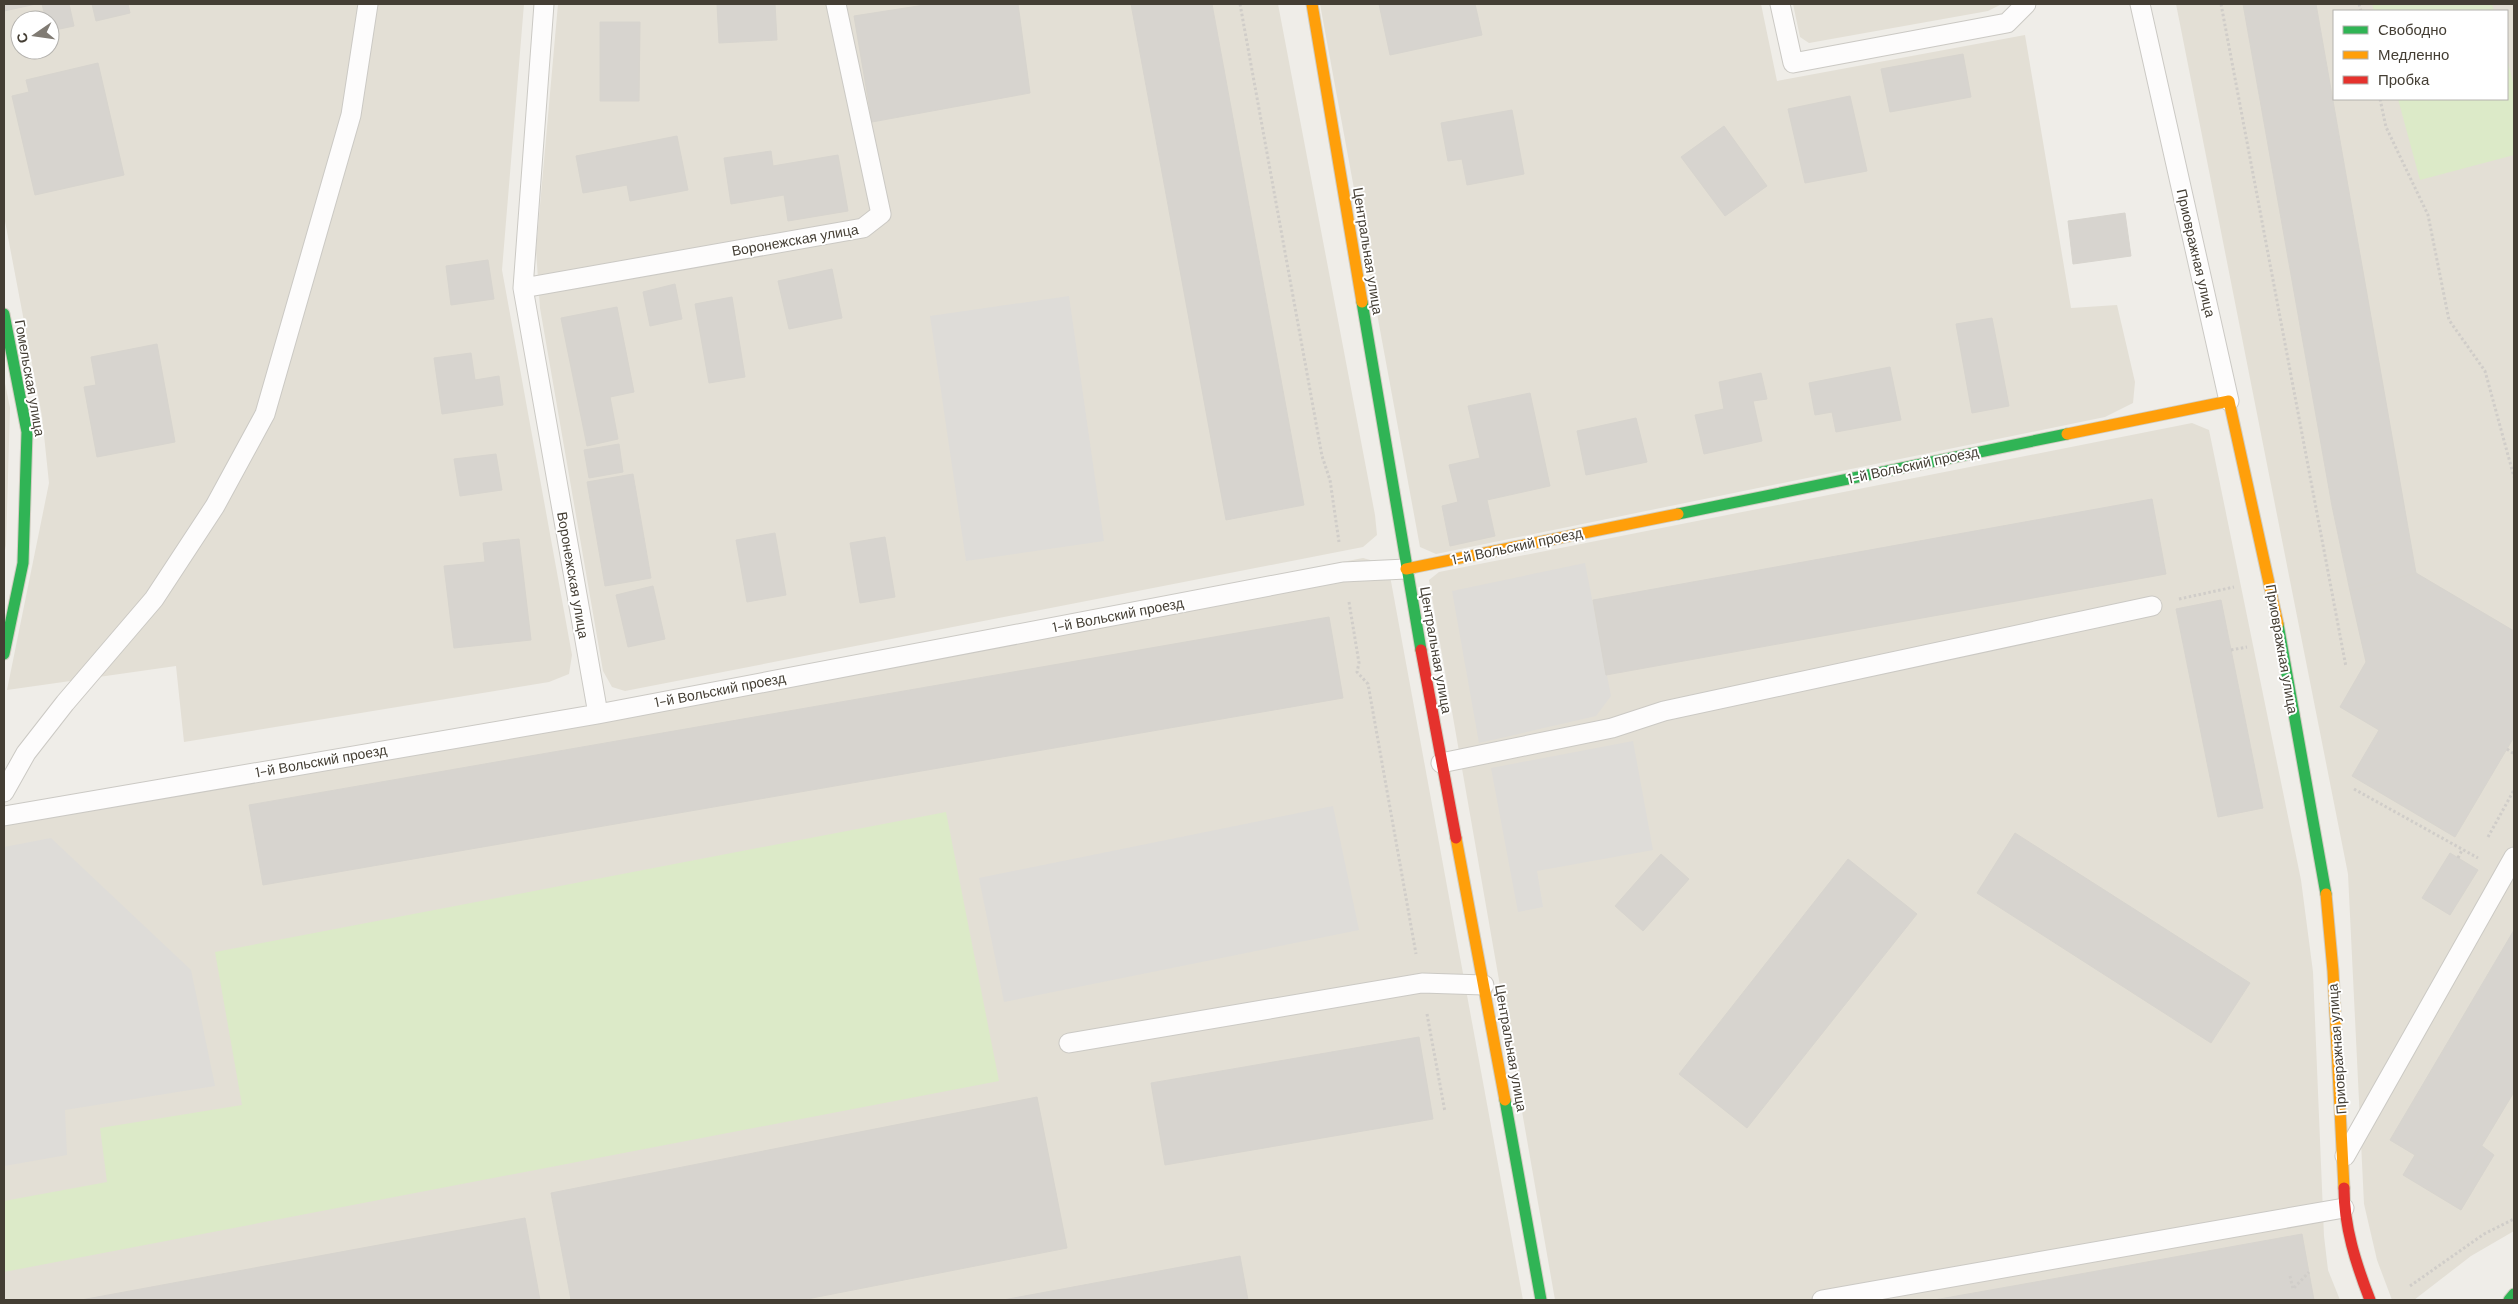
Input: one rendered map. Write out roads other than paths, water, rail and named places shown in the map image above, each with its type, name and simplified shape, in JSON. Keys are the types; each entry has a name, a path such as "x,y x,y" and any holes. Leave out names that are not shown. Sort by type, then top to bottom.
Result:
{"street":[{"name":"Центральная улица","path":"1312,4 1406,569 1541,1300"},
{"name":"Гомельская улица","path":"4,314 27,432 23,563 4,654"},
{"name":"1-й Вольский проезд","path":"1406,569 2229,401"},
{"name":"Приовражная улица","path":"2229,401 2270,582 2324,876 2333,971 2344,1157 2344,1208 2355,1261 2370,1300"},
{"path":"2509,1300 2514,1294"}],"lane":[{"path":"4,792 26,753 65,703 154,599 215,506 265,414 351,115 368,4"},
{"name":"Воронежская улица","path":"544,4 523,288 598,714"},
{"name":"Воронежская улица","path":"523,288 864,228 881,214 836,4"},
{"path":"1780,4 1793,63 2007,23 2026,4"},
{"name":"Приовражная улица","path":"2140,4 2229,401"},
{"name":"1-й Вольский проезд","path":"4,816 598,714 1343,572 1406,569"},
{"path":"1441,763 1612,728 1664,711 2152,606"},
{"path":"2344,1157 2514,857"},
{"path":"1069,1043 1422,983 1484,985"},
{"path":"1822,1300 2344,1208"}]}
